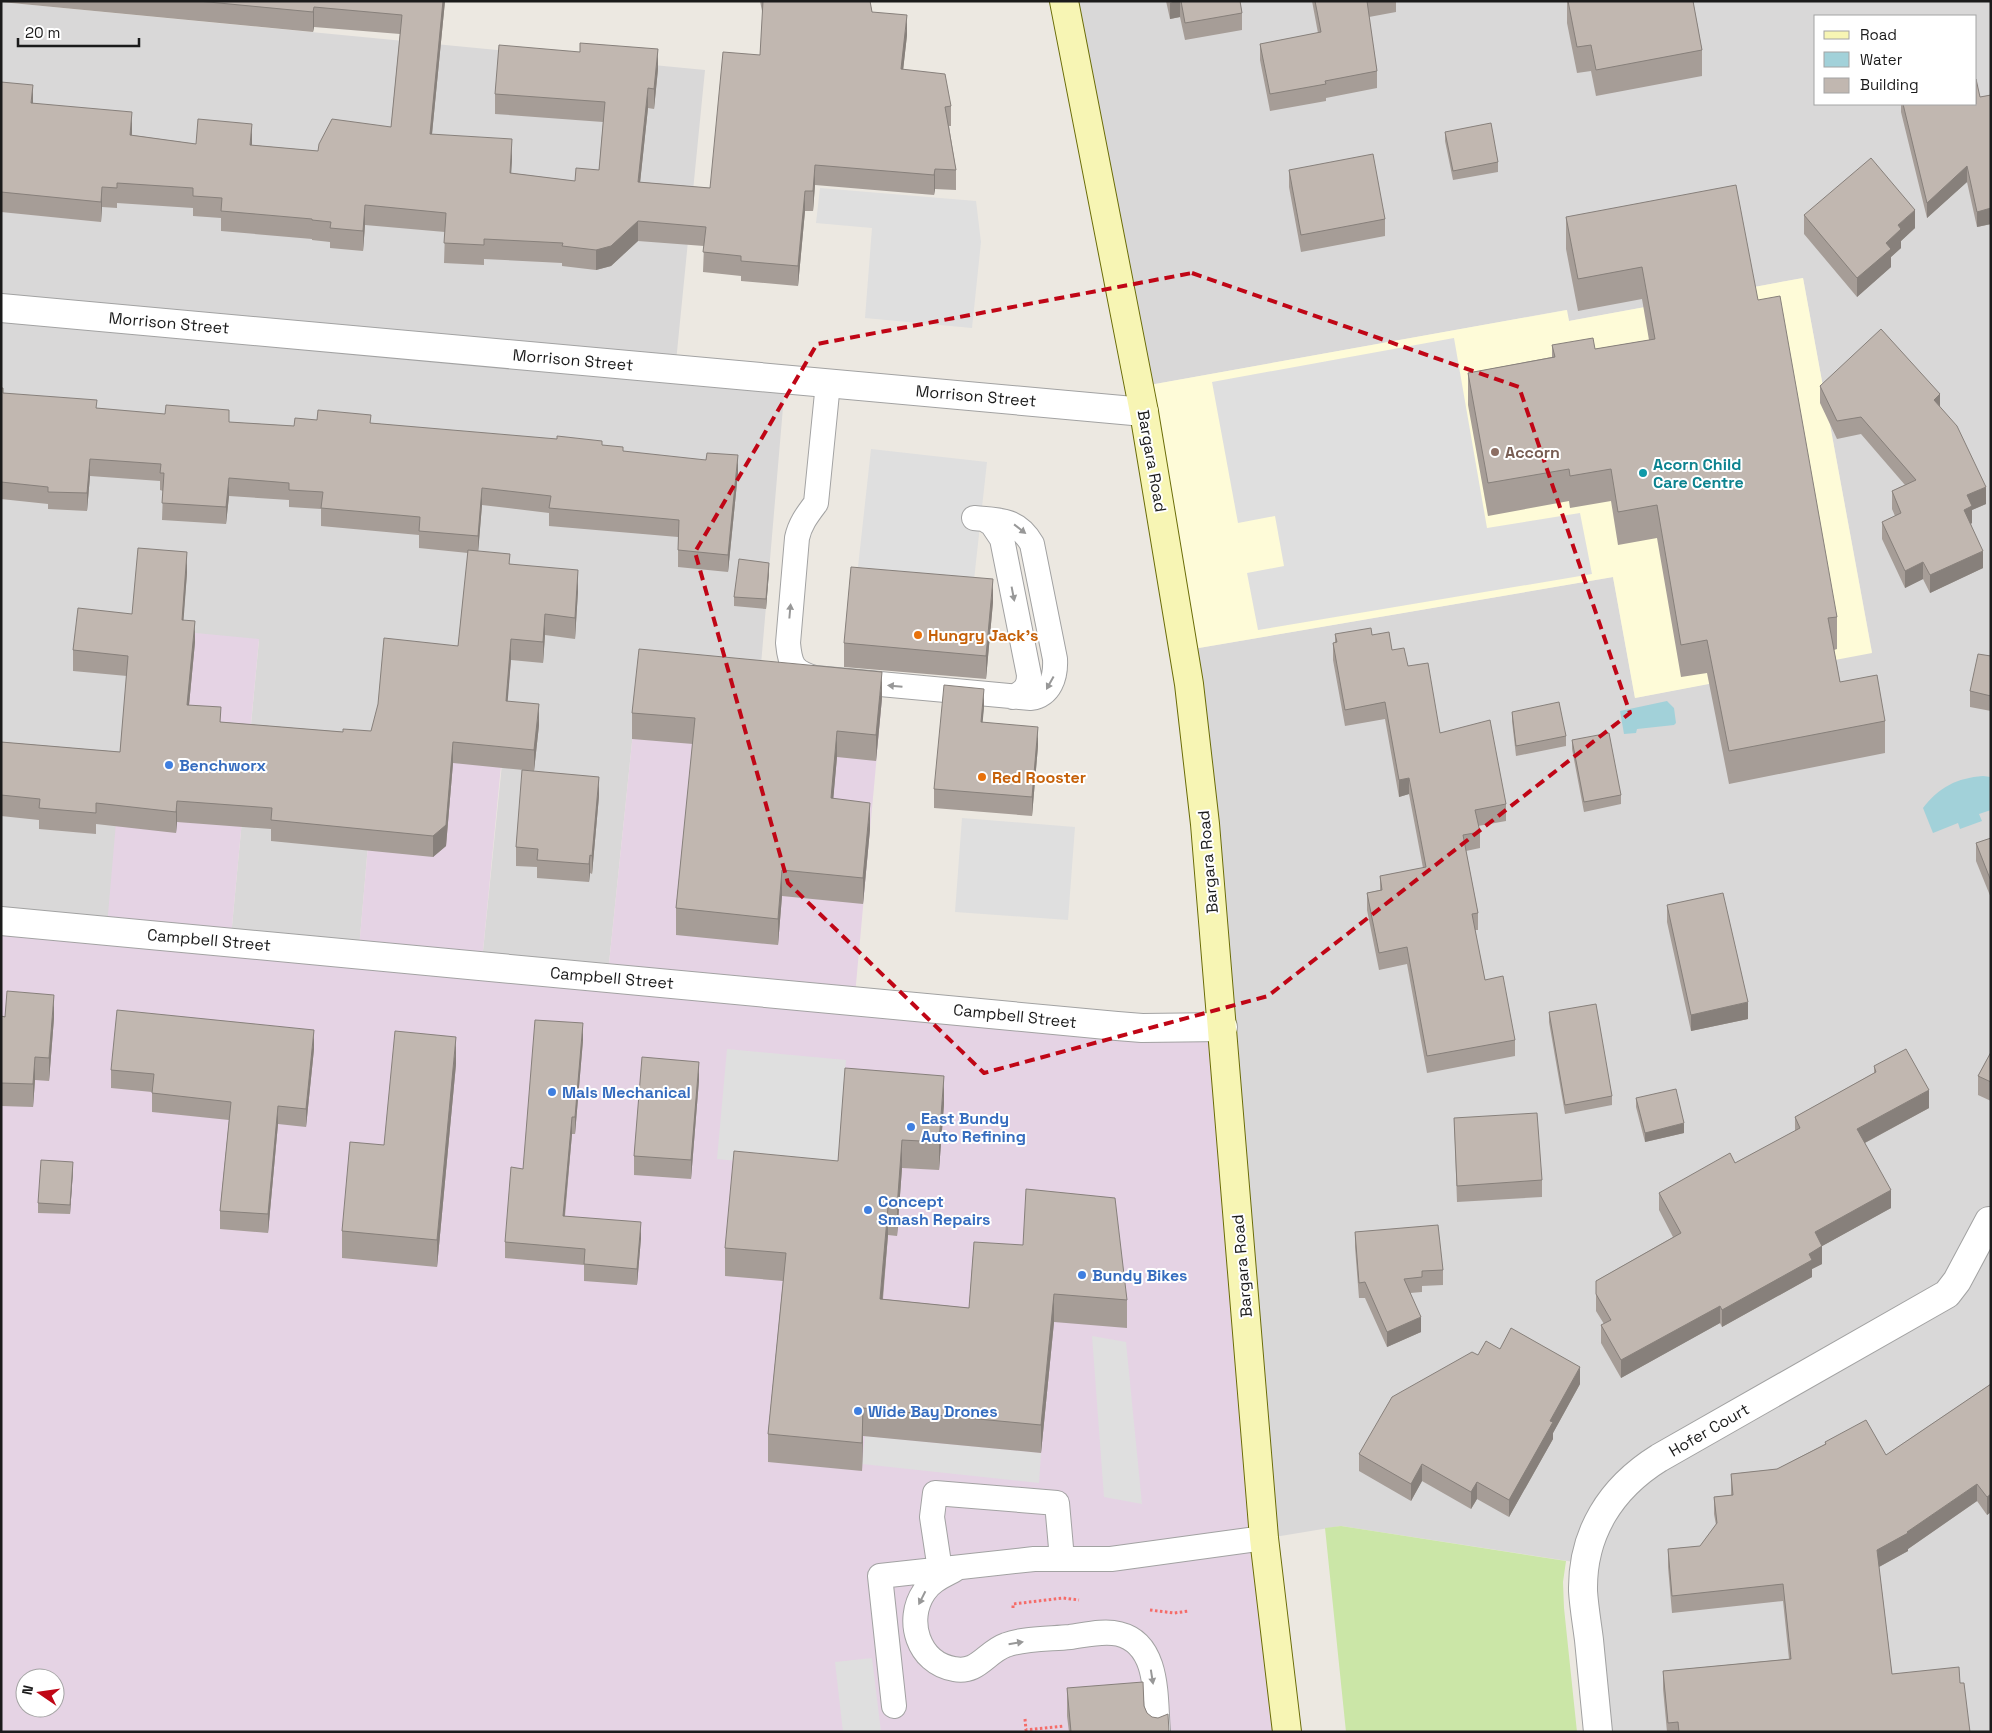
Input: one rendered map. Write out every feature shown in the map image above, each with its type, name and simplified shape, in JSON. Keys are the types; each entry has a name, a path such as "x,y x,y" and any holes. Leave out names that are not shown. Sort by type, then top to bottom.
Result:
{"main road":[{"name":"Bargara Road","path":"1064,1 1144,412 1189,684 1205,824 1223,1027 1264,1538 1287,1732"}],"street":[{"name":"Morrison Street","path":"1,308 1144,412"},
{"name":"Campbell Street","path":"1,920 1117,1026 1142,1028 1223,1027"},
{"name":"Hofer Court","path":"1598,1732 1583,1590 1586,1560 1594,1534 1605,1509 1621,1488 1638,1471 1659,1458 1947,1294 1957,1281 1989,1221"}],"lane":[{"path":"828,383 816,503 799,527 797,538 788,643 789,658 794,668 804,675 815,678 1012,697 1025,690 1029,683 1029,675 1002,539 992,524 979,519"},
{"path":"949,1569 932,1517 935,1492 1057,1503 1062,1559"},
{"path":"894,1706 880,1576 1034,1559 1111,1559 1264,1538"},
{"path":"949,1569 924,1592 915,1620 916,1636 932,1660 942,1666 964,1670 977,1666 995,1651 1013,1642 1118,1633 1140,1644 1150,1665 1158,1732"}],"path":[{"path":"1025,1719 1026,1730 1064,1726"}],"highlighted area":[{"path":"1192,273 1519,387 1630,713 1268,996 984,1073 788,883 695,552 817,344"}],"shaded area":[{"path":"1071,1 1991,1 1991,1732 1600,1732 1587,1564 1341,1526 1268,1538 1187,650 1613,577 1635,698 1872,652 1803,278 1569,321 1566,310 1144,386"},
{"path":"1,2 705,70 675,372 785,384 759,688 639,675 608,973 482,961 502,764 376,752 359,949 231,937 259,640 107,926 1,916"},
{"path":"820,188 976,201 981,242 972,328 865,318 872,228 816,223"},
{"name":"Accorn","path":"1803,278 1872,653 1635,698 1613,577 1187,650 1144,386 1567,310 1569,321"},
{"path":"1454,338 1487,528 1580,513 1592,574 1258,630 1247,573 1284,566 1275,516 1238,523 1212,382"},
{"path":"871,449 987,462 974,580 858,567"},
{"path":"133,627 259,639 231,937 359,948 385,652 511,663 482,961 608,973 639,675 882,699 855,995 1226,1022 1287,1732 1,1732 1,916 107,926"},
{"path":"962,818 1075,827 1068,920 955,912"},
{"path":"727,1049 846,1060 837,1171 717,1159"},
{"path":"1092,1336 1126,1342 1142,1504 1104,1497"},
{"path":"865,1436 1041,1453 1039,1483 862,1464"},
{"path":"872,1658 881,1732 843,1732 835,1662"}],"green space":[{"path":"1341,1526 1566,1561 1563,1582 1564,1608 1577,1732 1346,1732 1325,1528"}],"water":[{"path":"1667,701 1674,708 1676,723 1674,725 1637,729 1636,733 1624,734 1620,711"},
{"path":"1983,776 1991,777 1991,810 1979,814 1982,821 1960,829 1958,823 1933,833 1923,808 1935,794 1957,781"}],"building":[{"path":"198,1 443,1 430,134 512,139 510,173 575,181 576,168 599,170 605,102 495,94 499,45 580,52 580,43 658,49 654,89 648,88 638,182 710,188 723,52 760,55 763,1 870,1 872,12 907,15 901,69 945,74 951,106 945,107 956,170 935,169 934,175 815,165 813,191 805,191 798,266 741,261 741,256 703,252 706,227 638,221 611,246 596,250 562,246 563,243 484,239 484,245 444,243 446,213 365,205 363,231 330,228 331,222 312,219 221,211 222,198 193,196 193,188 117,183 117,188 102,187 101,202 1,192 1,82 33,85 31,103 132,112 130,135 196,144 198,119 252,124 250,145 318,151 319,144 332,119 391,127 402,15 314,7 313,12"},
{"path":"1181,1 1240,1 1242,13 1185,23"},
{"path":"1315,1 1367,1 1377,71 1325,81 1326,84 1270,94 1260,44 1321,32"},
{"path":"1568,1 1693,1 1702,50 1596,70 1591,45 1577,47"},
{"path":"1977,84 1980,97 1991,95 1991,208 1977,212 1967,166 1927,203 1903,105 1977,105"},
{"path":"1491,123 1498,162 1453,171 1445,132"},
{"path":"1373,154 1385,219 1301,235 1289,170"},
{"path":"1871,158 1915,210 1898,225 1901,229 1886,243 1891,249 1857,278 1804,215"},
{"name":"Acorn Child Care Centre","path":"1736,185 1758,300 1780,296 1837,617 1828,618 1840,682 1877,675 1885,721 1729,751 1707,640 1681,645 1657,505 1618,512 1611,469 1570,476 1569,469 1488,483 1468,373 1555,357 1552,345 1593,338 1595,349 1655,339 1642,267 1578,279 1566,217"},
{"path":"1881,329 1940,394 1934,400 1957,426 1986,487 1967,495 1972,506 1964,510 1983,551 1930,575 1923,562 1905,571 1882,522 1901,513 1892,491 1916,480 1861,417 1837,421 1820,386"},
{"path":"1,388 3,388 3,393 97,400 96,408 165,414 166,405 229,410 229,422 294,426 295,418 317,420 318,410 371,415 370,423 557,439 557,436 602,441 602,445 623,447 623,451 706,460 707,453 738,455 728,555 678,550 679,520 549,508 551,496 482,488 478,536 419,531 420,517 321,508 323,492 289,490 289,483 229,478 226,507 162,503 164,473 160,473 161,464 90,459 87,493 48,492 48,487 1,482"},
{"path":"138,548 187,552 182,620 195,621 187,705 221,707 220,722 343,732 343,729 371,731 378,704 384,638 458,646 468,550 510,554 509,564 578,570 575,618 545,614 543,642 511,639 506,701 539,704 534,750 453,742 446,825 433,836 271,820 272,808 177,801 176,812 96,803 96,813 39,808 40,799 1,795 1,742 120,752 128,656 73,650 78,608 132,614"},
{"path":"739,559 769,563 766,599 734,597"},
{"name":"Hungry Jack's","path":"851,567 993,579 986,656 844,643"},
{"path":"1371,628 1372,635 1389,632 1392,650 1404,648 1408,666 1428,663 1440,733 1490,720 1506,804 1475,810 1480,832 1463,835 1478,913 1472,914 1485,980 1503,976 1515,1040 1427,1056 1407,947 1379,953 1367,893 1382,890 1380,876 1426,867 1409,778 1399,780 1385,702 1345,710 1333,643 1337,642 1335,634"},
{"path":"639,649 882,672 876,735 837,731 831,798 870,803 863,878 782,870 778,919 676,908 695,718 632,713"},
{"path":"1978,654 1991,656 1991,696 1970,691"},
{"path":"944,685 984,689 981,722 1038,727 1032,797 934,789"},
{"path":"1559,702 1566,736 1516,746 1512,712"},
{"path":"1609,733 1621,795 1584,802 1572,740"},
{"path":"522,770 599,777 592,856 590,855 589,864 537,860 538,849 516,847"},
{"path":"1991,838 1991,881 1976,843"},
{"path":"1723,893 1748,1002 1691,1015 1667,905"},
{"path":"7,991 54,995 49,1058 35,1057 33,1084 1,1083 1,1016 5,1017"},
{"path":"1596,1004 1612,1096 1565,1105 1549,1012"},
{"path":"117,1010 314,1030 306,1109 278,1106 268,1214 220,1211 231,1102 152,1093 154,1074 111,1070"},
{"path":"535,1020 583,1023 575,1117 572,1117 563,1216 641,1222 637,1269 584,1264 585,1249 505,1242 511,1167 523,1169"},
{"path":"395,1031 456,1037 437,1240 342,1231 350,1142 384,1145"},
{"path":"1906,1049 1929,1090 1857,1129 1891,1190 1815,1232 1822,1246 1809,1254 1812,1260 1722,1310 1720,1306 1621,1360 1601,1325 1611,1320 1596,1294 1596,1281 1681,1233 1659,1193 1730,1153 1735,1163 1800,1128 1795,1117 1876,1072 1874,1066"},
{"path":"1991,1052 1991,1082 1978,1076"},
{"path":"642,1057 699,1062 691,1160 634,1156"},
{"path":"845,1068 944,1076 939,1142 902,1140 897,1208 888,1207 880,1299 969,1308 974,1242 1023,1245 1026,1189 1115,1198 1127,1300 1054,1294 1041,1425 863,1408 862,1443 768,1434 786,1253 725,1248 734,1151 838,1161"},
{"path":"1676,1089 1684,1123 1645,1133 1636,1098"},
{"path":"1537,1113 1542,1180 1457,1186 1454,1118"},
{"path":"41,1160 73,1162 70,1205 38,1203"},
{"path":"1438,1225 1443,1270 1422,1271 1422,1277 1404,1279 1421,1317 1387,1332 1365,1282 1359,1283 1355,1232"},
{"path":"1511,1328 1580,1367 1550,1421 1553,1422 1509,1500 1477,1482 1471,1492 1422,1464 1411,1484 1359,1454 1392,1397 1472,1352 1478,1355 1486,1341 1500,1349"},
{"path":"1991,1384 1991,1494 1987,1497 1977,1484 1908,1533 1877,1550 1892,1674 1959,1667 1960,1683 1964,1683 1970,1732 1679,1732 1678,1722 1668,1723 1663,1671 1791,1659 1783,1584 1672,1596 1668,1549 1700,1546 1717,1523 1714,1497 1733,1495 1731,1474 1777,1469 1826,1444 1825,1442 1866,1420 1886,1455"},
{"path":"1143,1682 1144,1706 1147,1713 1152,1717 1158,1718 1168,1714 1169,1732 1071,1732 1067,1688"}],"place":[{"name":"Accorn","path":"1495,452"},
{"name":"Acorn Child Care Centre","path":"1643,473"},
{"name":"Hungry Jack's","path":"918,635"},
{"name":"Benchworx","path":"169,765"},
{"name":"Red Rooster","path":"982,777"},
{"name":"Mals Mechanical","path":"552,1092"},
{"name":"East Bundy Auto Refining","path":"911,1127"},
{"name":"Concept Smash Repairs","path":"868,1210"},
{"name":"Bundy Bikes","path":"1082,1275"},
{"name":"Wide Bay Drones","path":"858,1411"}]}
